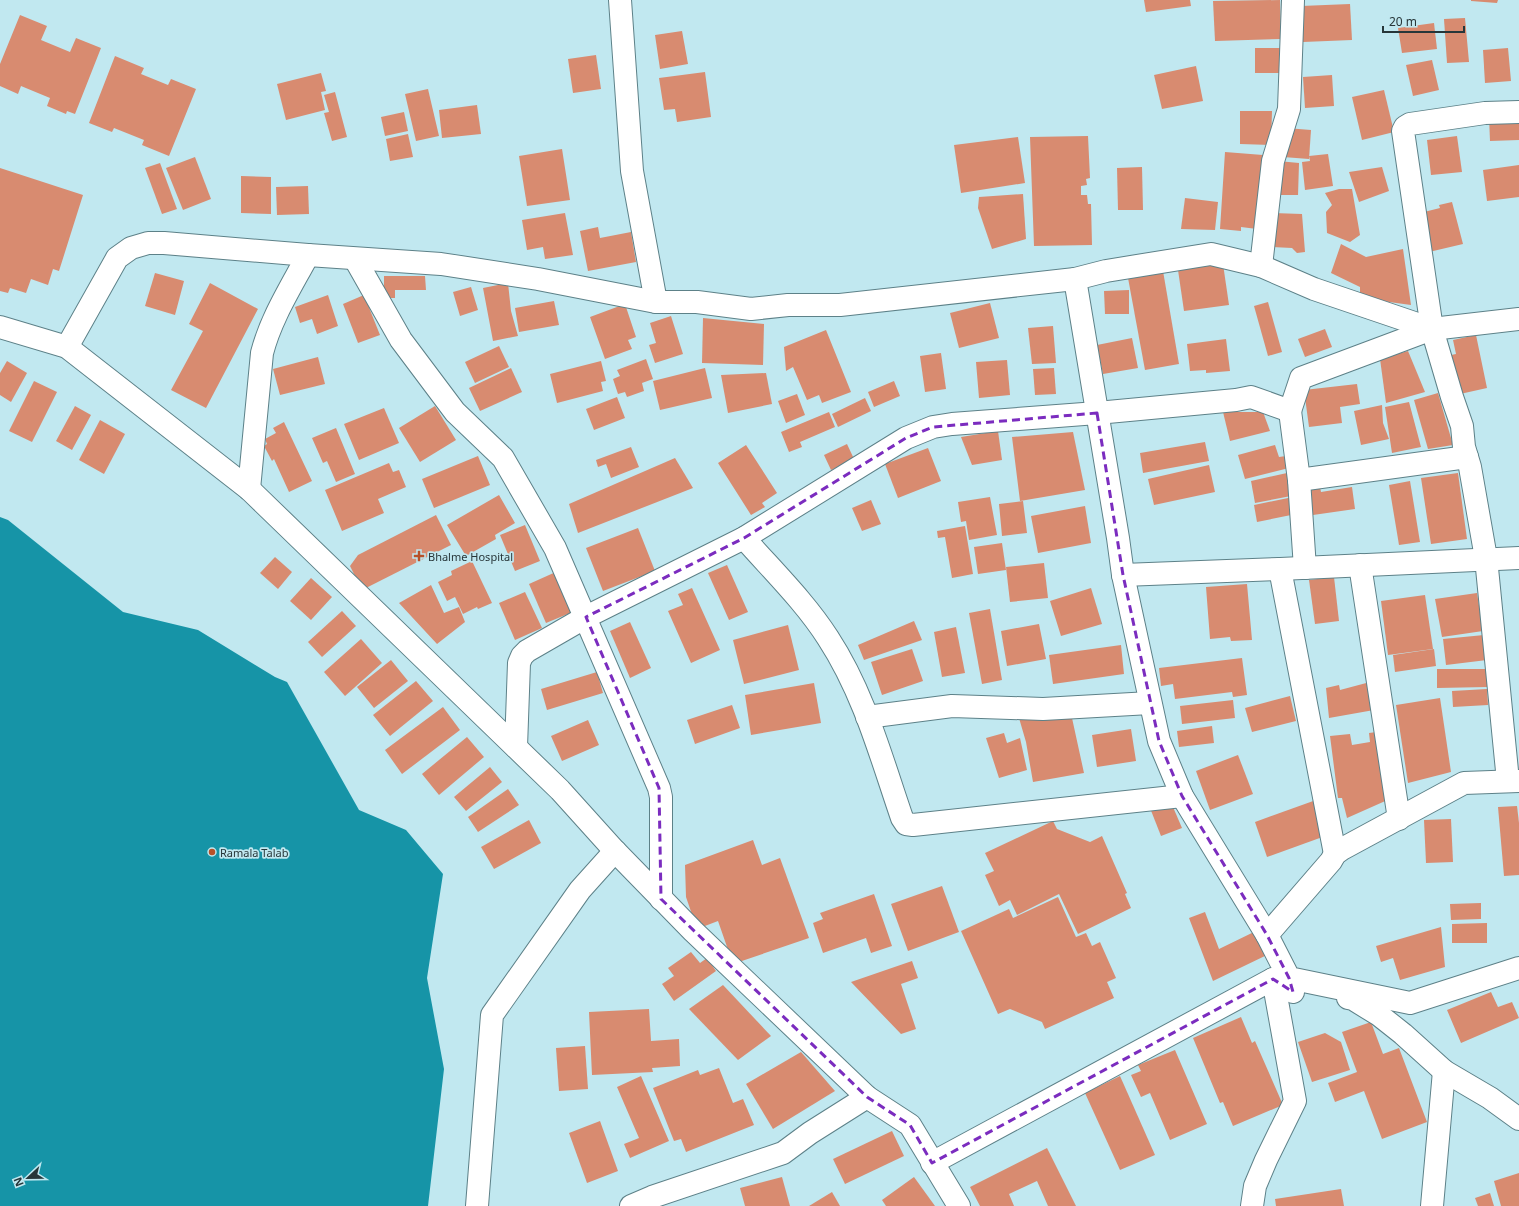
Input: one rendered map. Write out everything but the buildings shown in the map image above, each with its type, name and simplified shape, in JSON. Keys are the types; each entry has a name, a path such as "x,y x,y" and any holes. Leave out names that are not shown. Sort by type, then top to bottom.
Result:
{"street":[{"path":"620,0 632,170 656,302"},
{"path":"1261,266 1273,161 1289,109 1292,0"},
{"path":"1267,935 1331,861 1335,854 1464,784 1514,781 1486,558 1464,447 1462,426 1432,329 1403,131 1405,127 1410,124 1485,113 1519,112"},
{"path":"67,347 117,258 131,248 148,243 164,242 355,259 441,264 538,279 656,302 697,302 750,309 788,305 840,305 1075,279 1106,271 1211,254 1261,266 1314,289 1432,329"},
{"path":"248,489 262,353 271,324 308,255"},
{"path":"355,259 397,333 409,351 455,412 503,458 556,548 659,788 661,797 661,899"},
{"path":"1075,279 1123,575 1159,741 1182,796 1267,935 1285,983 1296,1101 1266,1160 1255,1186 1252,1206"},
{"path":"1304,568 1299,480 1290,411 1301,378 1432,329 1519,319"},
{"path":"0,327 67,347 248,489 560,790 615,852 692,931 867,1097 910,1125 932,1163 960,1206"},
{"path":"516,747 519,663 522,656 527,651 586,617 744,538 906,438 933,427 952,424 1097,414 1236,400 1250,397 1290,411"},
{"path":"1299,480 1467,457"},
{"path":"744,538 802,603 828,638 846,670 867,717 902,818 906,824 913,825 1182,796"},
{"path":"1123,575 1304,568 1486,558 1519,558"},
{"path":"1360,565 1399,819"},
{"path":"1280,569 1335,854"},
{"path":"867,717 952,706 1043,709 1150,703"},
{"path":"477,1206 492,1015 580,890 615,852"},
{"path":"932,1163 1285,983 1410,1003 1519,968"},
{"path":"1285,983 1353,999 1379,1015 1403,1034 1444,1071 1490,1098 1519,1119"},
{"path":"1432,1206 1444,1071"},
{"path":"631,1206 652,1197 783,1153 810,1133 867,1097"}],"highlighted area":[{"path":"1097,413 1123,575 1159,741 1182,796 1267,935 1289,978 1293,992 1273,979 932,1163 910,1125 867,1097 661,899 659,788 586,617 744,538 906,438 933,427"}],"water":[{"name":"Ramala Talab","path":"0,517 8,520 123,612 198,630 275,677 287,682 359,810 406,830 443,874 427,978 444,1069 428,1206 0,1206"}],"place":[{"name":"Bhalme Hospital","path":"419,556"},
{"name":"Ramala Talab","path":"212,852"}]}
